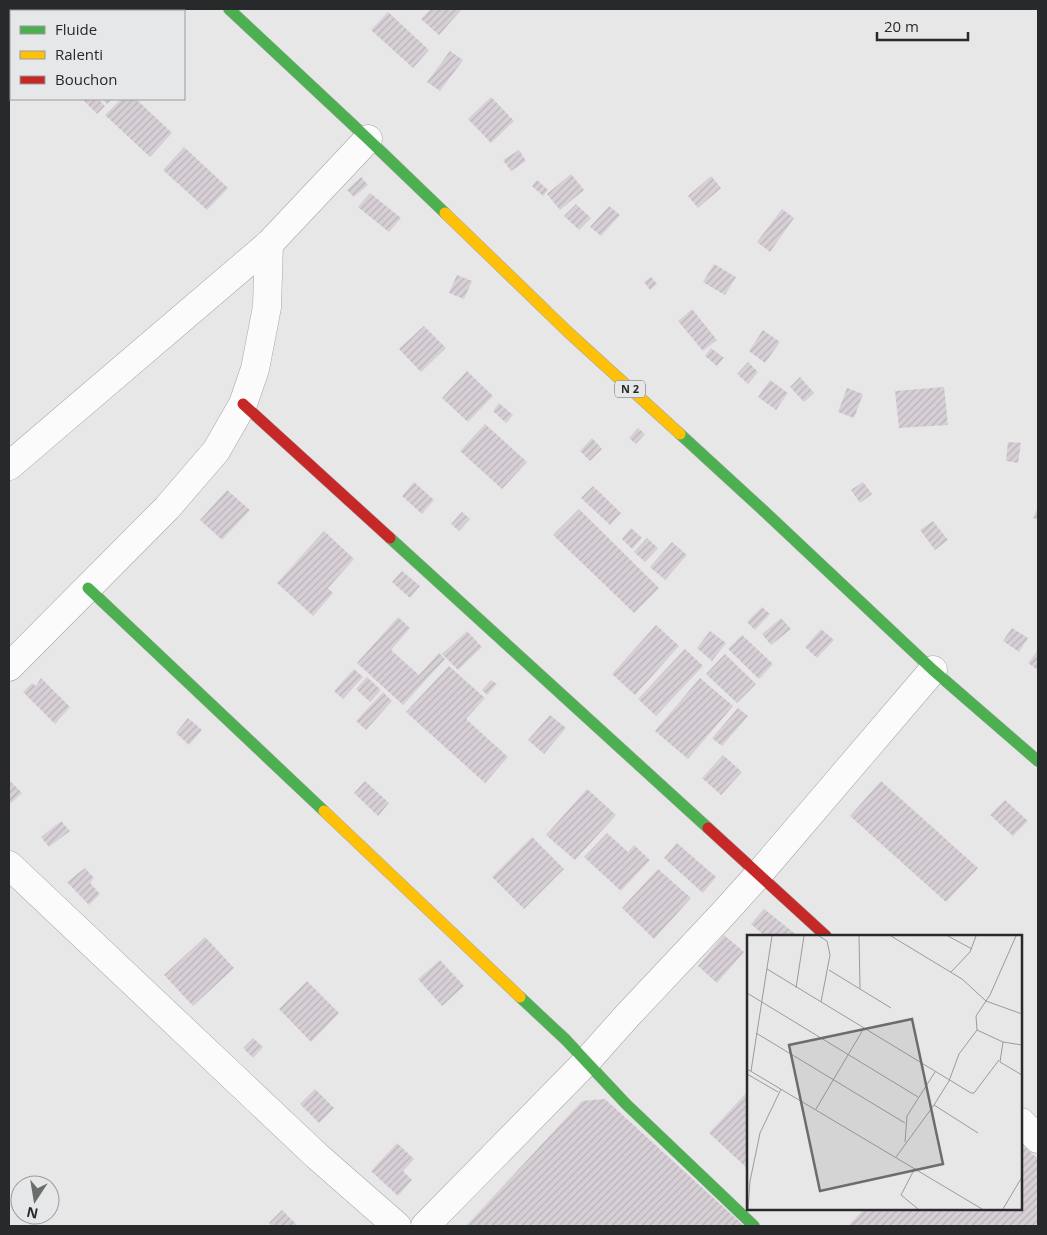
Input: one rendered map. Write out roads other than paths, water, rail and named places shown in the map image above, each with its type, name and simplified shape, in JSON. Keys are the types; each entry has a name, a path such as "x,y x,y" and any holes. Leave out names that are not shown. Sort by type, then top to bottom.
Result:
{"street":[{"name":"N 2","path":"235,11 568,332 934,670 1038,761"},
{"path":"9,466 270,244 368,139"},
{"path":"9,667 167,508 216,451 243,404 255,369 267,307 270,244"},
{"path":"243,404 825,935"},
{"path":"88,588 566,1040 659,1137 754,1226"},
{"path":"425,1226 586,1062 722,915 934,670"},
{"path":"9,865 318,1156 397,1226"},
{"path":"1022,1123 1038,1139"}]}
